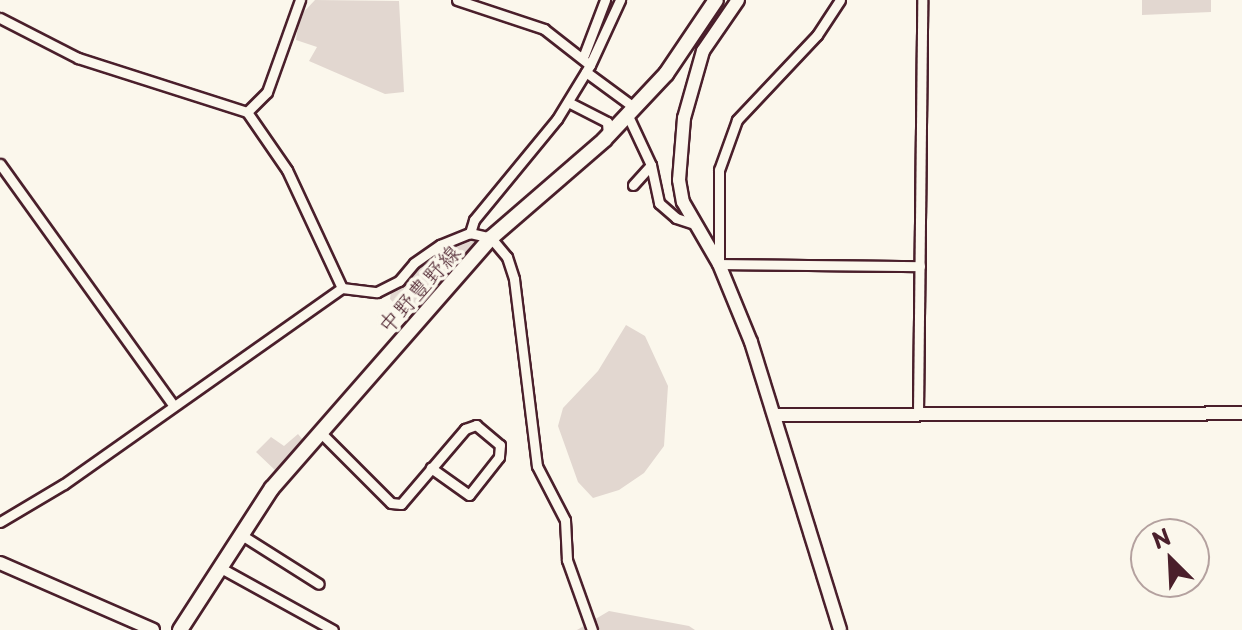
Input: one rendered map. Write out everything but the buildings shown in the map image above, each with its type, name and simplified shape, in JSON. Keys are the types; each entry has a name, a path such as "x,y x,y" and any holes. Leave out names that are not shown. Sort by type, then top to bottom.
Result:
{"main road":[{"name":"中野豊野線","path":"180,630 240,534 320,432 491,238 632,112 666,74 716,0"}],"street":[{"path":"247,112 267,92 300,0"},
{"path":"457,0 529,22 584,55"},
{"path":"605,0 584,55 588,68 632,112 651,165 659,203 676,218 695,224"},
{"path":"470,233 499,187 568,102 620,0"},
{"path":"738,0 703,51 684,118 679,180 695,224 719,264 777,415 840,630"},
{"path":"719,264 719,170 737,120 817,35 840,0"},
{"path":"918,413 922,0"},
{"path":"0,18 78,58 247,112 287,170 342,288"},
{"path":"568,102 607,122 608,135"},
{"path":"0,164 173,405"},
{"path":"633,185 651,165"},
{"path":"0,522 342,288 377,292 399,281 414,263 440,245 470,233 491,238 507,257 514,279 537,466 565,520 567,560 592,630"},
{"path":"719,264 920,266"},
{"path":"777,415 1242,413"},
{"path":"320,432 391,503 401,504 431,468 465,429 476,425 500,445 499,457 469,495 431,468"},
{"path":"240,534 319,584"},
{"path":"0,563 20,577 153,630"},
{"path":"219,567 333,630"}],"shaded area":[{"path":"315,0 399,1 404,92 385,94 309,61 317,47 296,40 299,17"},
{"path":"1142,0 1211,0 1211,12 1142,15"},
{"path":"474,240 473,249 421,306 412,304 405,314 390,299 391,291 435,255"},
{"path":"626,325 645,336 668,386 664,446 644,473 619,490 593,498 578,482 558,426 563,408 598,371"},
{"path":"298,434 303,440 277,472 256,452 271,437 284,446"},
{"path":"609,611 689,626 695,630 577,630"}]}
